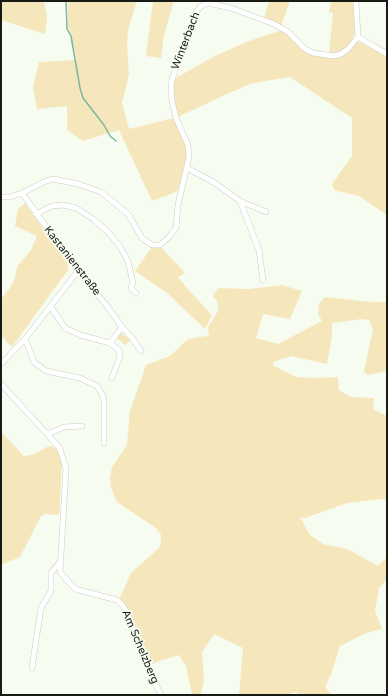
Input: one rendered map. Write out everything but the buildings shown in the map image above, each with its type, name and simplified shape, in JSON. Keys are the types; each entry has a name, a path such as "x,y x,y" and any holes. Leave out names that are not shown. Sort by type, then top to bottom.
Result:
{"street":[{"path":"356,1 358,37 387,54"},
{"name":"Winterbach","path":"22,193 46,180 53,179 78,184 101,192 128,214 142,238 152,245 160,245 176,228 178,205 189,157 188,145 176,118 172,101 171,84 177,63 196,12 201,6 208,3 231,8 274,24 287,31 306,49 313,53 327,56 341,54 348,49 358,37"},
{"path":"187,168 215,183 240,201 266,212"},
{"path":"1,197 10,197 22,193"},
{"name":"Kastanienstraße","path":"22,193 78,271 141,351"},
{"path":"240,201 259,250 263,280"},
{"path":"36,214 52,206 63,205 76,208 93,219 107,231 119,245 128,261 133,283 131,288 136,293"},
{"path":"1,364 25,339 78,271"},
{"path":"50,307 65,328 80,335 110,343 119,350 120,356 112,378"},
{"path":"110,343 122,327"},
{"path":"25,339 34,362 46,371 80,378 97,386 104,400 104,443"},
{"path":"1,384 59,447 66,468 60,562 51,573 51,591 41,608 32,668"},
{"path":"48,434 64,427 82,426"},
{"name":"Am Schelzberg","path":"60,562 60,572 75,589 117,600 128,614 147,666 161,695"}],"shaded area":[{"path":"1,1 44,1 47,18 45,34 1,20"},
{"path":"68,1 137,1 128,30 127,45 129,75 122,103 129,129 174,118 186,146 187,157 178,191 152,201 119,130 83,141 67,130 67,106 37,109 33,87 39,62 77,60 68,26"},
{"path":"153,1 174,1 164,35 161,58 146,56"},
{"path":"269,1 290,1 281,26 264,18"},
{"path":"331,1 354,1 355,33 347,48 341,52 329,54 333,13 329,12"},
{"path":"282,30 305,50 341,56 347,53 358,42 363,43 387,56 387,215 359,196 334,190 332,184 352,156 352,118 290,77 253,83 178,117 172,93 174,79 213,57 246,42"},
{"path":"25,203 68,264 68,270 12,347 1,336 1,299 10,288 15,278 17,267 31,250 37,236 15,226 18,209"},
{"path":"152,247 161,247 185,273 178,277 212,315 205,329 167,293 135,271"},
{"path":"282,285 302,291 290,319 263,314 256,338 278,344 322,321 318,314 319,304 325,297 370,302 387,302 387,371 367,375 364,371 373,330 369,320 362,319 332,323 332,336 327,364 291,356 273,362 274,366 296,377 338,377 339,390 351,397 374,398 373,409 387,416 387,500 382,499 347,503 305,518 300,517 310,535 323,544 347,549 378,566 387,557 387,579 379,588 375,611 382,629 366,633 340,646 325,687 332,695 299,695 296,692 286,695 239,695 243,648 214,634 202,652 204,679 201,695 192,695 186,666 179,655 145,667 129,611 119,600 131,573 159,548 161,544 161,535 156,528 117,502 111,488 110,478 112,467 127,445 130,411 146,365 170,356 188,339 206,336 209,337 208,327 218,311 217,301 213,296 218,288 249,289"},
{"path":"120,332 130,340 125,345 117,338"},
{"path":"1,432 24,456 32,455 52,446 58,451 62,464 59,515 46,514 41,516 20,557 1,565"}],"waterway":[{"path":"66,1 67,29 71,36 83,98 104,125 110,136 116,141"}]}
